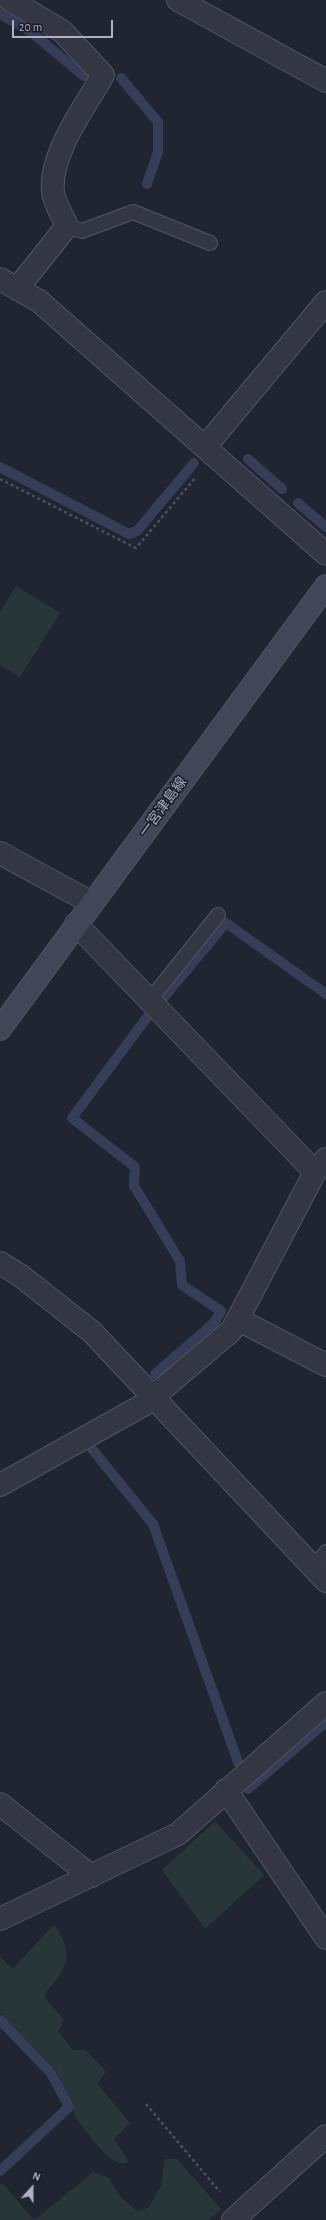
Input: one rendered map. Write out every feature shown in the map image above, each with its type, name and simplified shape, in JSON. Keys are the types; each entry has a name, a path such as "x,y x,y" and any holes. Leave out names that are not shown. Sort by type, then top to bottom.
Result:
{"main road":[{"name":"一宮津島線","path":"0,1029 326,586"}],"street":[{"path":"10,0 62,31 103,75 62,147 54,171 53,193 67,226 6,285 39,301 326,554"},
{"path":"178,0 326,81"},
{"path":"209,452 326,302"},
{"path":"0,853 92,903"},
{"path":"0,1485 154,1398 232,1330 239,1320 321,1166 150,1000 76,924"},
{"path":"0,1263 21,1276 92,1332 154,1398 322,1567"},
{"path":"239,1320 326,1365"},
{"path":"0,1919 178,1834 326,1703"},
{"path":"226,1790 326,1938"},
{"path":"0,1804 91,1876"},
{"path":"236,2217 326,2136"}],"lane":[{"path":"67,226 82,231 133,212 210,243"},
{"path":"150,1000 218,915"}],"path":[{"path":"0,479 136,548 209,452"},
{"path":"146,2104 236,2217"}],"shaded area":[{"path":"16,586 60,613 20,677 0,665 0,612"},
{"path":"215,1821 264,1875 205,1929 162,1870"},
{"path":"52,1926 55,1926 61,1937 67,1954 63,1969 45,1994 46,1999 64,2020 58,2031 73,2050 85,2050 105,2070 105,2074 97,2083 130,2123 114,2139 128,2160 126,2163 119,2163 112,2159 90,2137 74,2115 73,2109 56,2070 0,2013 0,1957 13,1969"},
{"path":"165,2159 177,2159 221,2209 209,2220 0,2220 0,2183 4,2185 32,2218 36,2219 93,2172 108,2177 121,2197 137,2211 148,2208 161,2186"}],"waterway":[{"path":"0,14 31,32 84,76"},
{"path":"121,78 158,122 158,152 147,184"},
{"path":"248,459 282,489"},
{"path":"0,467 129,534 137,531 194,463"},
{"path":"298,503 326,527"},
{"path":"164,997 226,923 326,994"},
{"path":"148,1016 72,1118 135,1167 134,1186 180,1261 182,1285 221,1311 215,1322 155,1374"},
{"path":"92,1449 153,1524 238,1762"},
{"path":"248,1789 326,1722"},
{"path":"0,2020 51,2073 69,2107 0,2171"}]}
